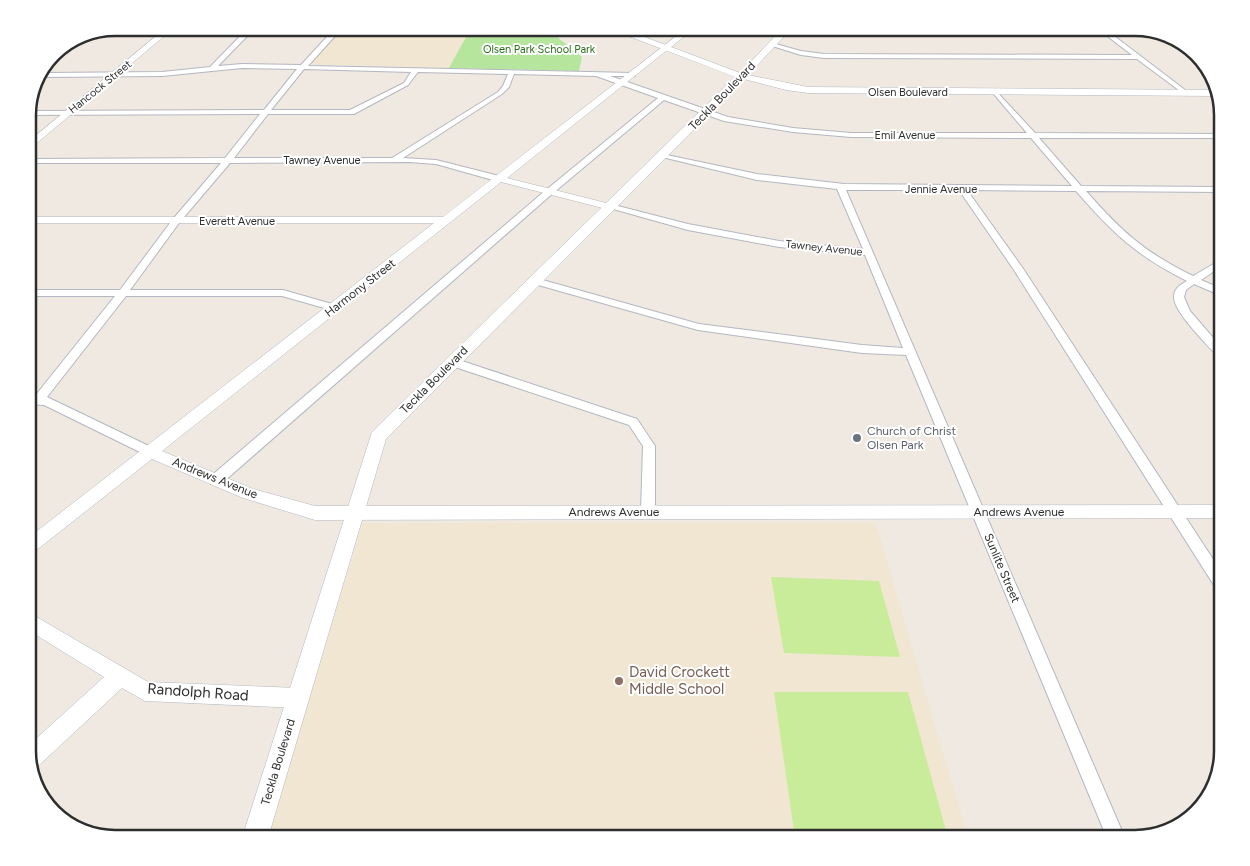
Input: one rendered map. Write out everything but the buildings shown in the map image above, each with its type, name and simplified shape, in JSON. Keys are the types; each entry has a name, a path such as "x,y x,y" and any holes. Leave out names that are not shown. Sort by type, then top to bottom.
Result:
{"main road":[{"name":"Olsen Boulevard","path":"630,36 740,76 786,87 829,91 1210,93"},
{"name":"Teckla Boulevard","path":"257,830 378,436 707,112 781,36"}],"street":[{"name":"Hancock Street","path":"36,139 162,36"},
{"path":"212,69 245,36"},
{"path":"36,396 123,293 176,221 303,67 332,36"},
{"name":"Harmony Street","path":"36,541 682,36"},
{"path":"1111,36 1186,93"},
{"path":"772,45 801,54 824,56 1138,56"},
{"name":"Emil Avenue","path":"49,74 162,74 242,66 633,75"},
{"path":"36,113 264,114 351,112 406,84 416,70"},
{"path":"394,160 500,93 506,87 512,72"},
{"name":"Emil Avenue","path":"596,74 727,119 793,130 851,135 1214,136"},
{"path":"995,92 1078,189 1128,242 1156,260 1214,290"},
{"path":"216,480 663,97"},
{"name":"Jennie Avenue","path":"662,156 757,177 841,187 1214,189"},
{"name":"Tawney Avenue","path":"36,161 394,160 436,162 688,227 779,244 869,253"},
{"name":"Sunlite Street","path":"841,187 1113,830"},
{"path":"962,189 1019,270 1214,573"},
{"name":"Everett Avenue","path":"36,220 447,220"},
{"path":"1214,267 1182,288 1179,295 1180,302 1214,344"},
{"path":"535,281 698,327 862,349 911,352"},
{"path":"36,293 283,293 335,308"},
{"path":"453,362 633,422 649,446 648,512"},
{"name":"Andrews Avenue","path":"36,400 46,401 150,452 249,494 315,513 1214,512"},
{"name":"Randolph Road","path":"36,625 145,690 298,698"},
{"path":"36,753 120,676"}],"shaded area":[{"path":"336,36 467,36 449,68 309,64"},
{"name":"David Crockett Middle School","path":"363,523 876,523 966,830 269,830"}],"green space":[{"name":"Olsen Park School Park","path":"467,36 556,36 582,57 579,71 449,68"},
{"path":"771,577 879,581 900,657 784,653"},
{"path":"774,692 908,692 946,830 794,830"}],"place":[{"name":"Church of Christ Olsen Park","path":"857,438"},
{"name":"David Crockett Middle School","path":"619,681"}]}
